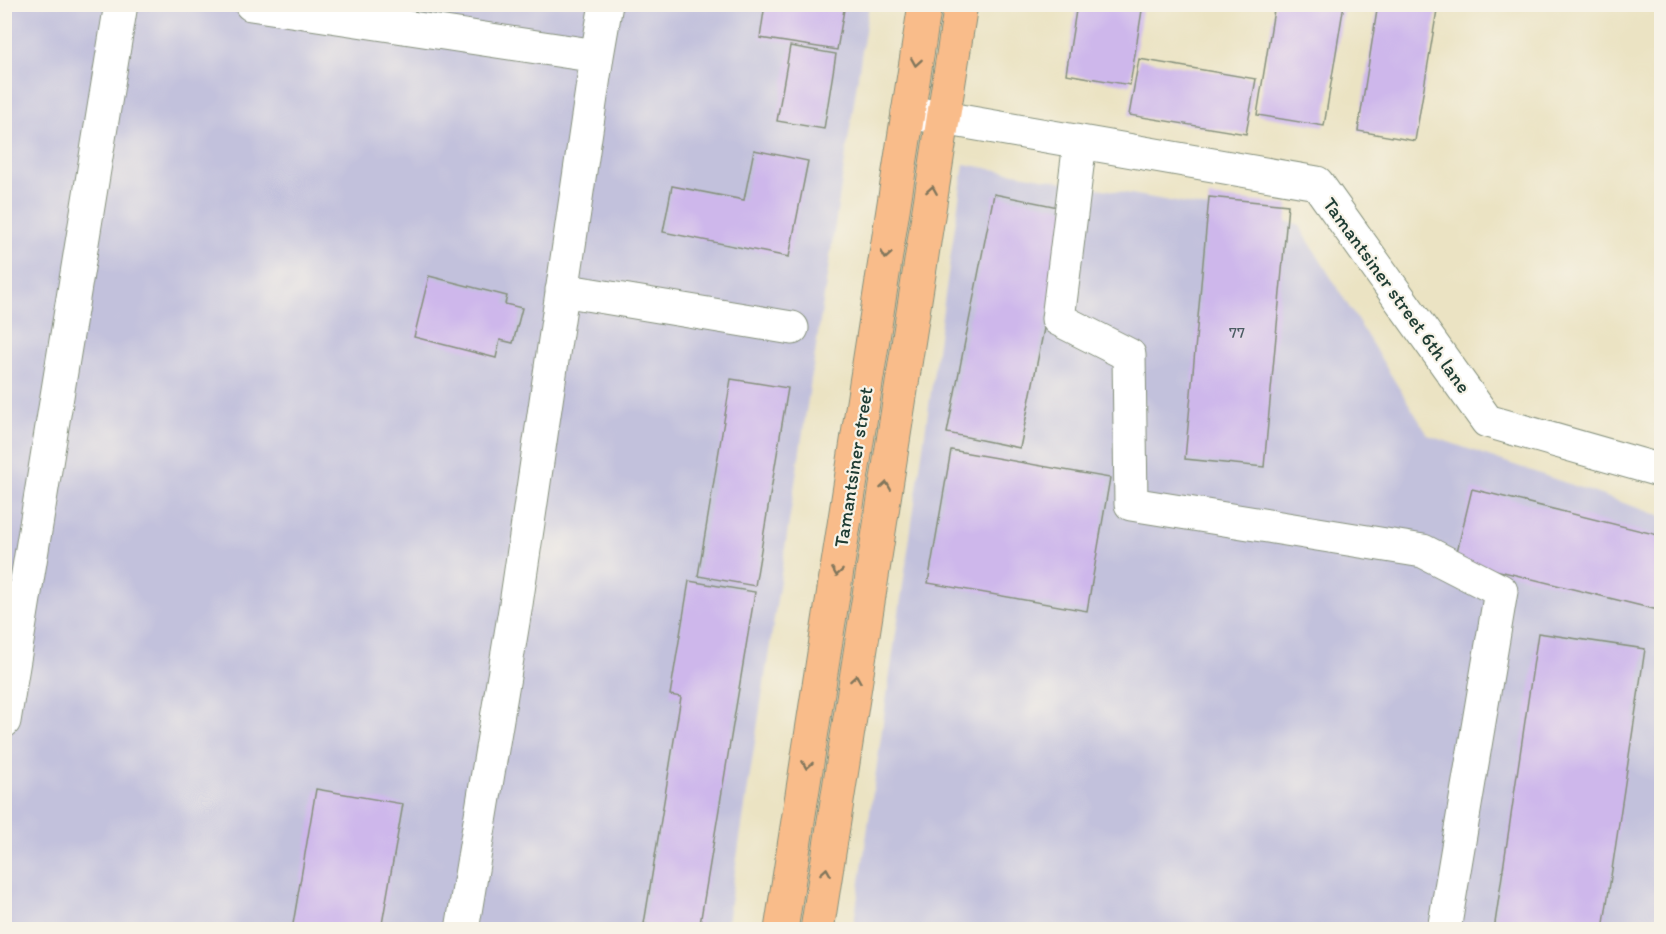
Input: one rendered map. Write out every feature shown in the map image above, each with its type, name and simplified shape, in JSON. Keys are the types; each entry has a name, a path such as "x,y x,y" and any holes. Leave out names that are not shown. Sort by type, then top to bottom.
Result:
{"main road":[{"name":"Tamantsiner street","path":"781,930 925,4"},
{"name":"Tamantsiner street","path":"817,930 961,4"}],"street":[{"path":"4,721 121,4"},
{"path":"251,4 597,56"},
{"path":"462,930 516,604 606,4"},
{"name":"Tamantsiner street 6th lane","path":"908,112 1317,183 1487,421 1662,471"},
{"path":"1080,142 1059,318 1129,355 1131,504 1423,551 1501,591 1444,930"},
{"path":"562,290 792,328"}],"shaded area":[{"path":"5,5 869,5 726,929 5,930"},
{"path":"964,164 1298,224 1428,435 1661,516 1661,929 853,930"}],"building":[{"path":"765,4 845,4 837,50 760,38"},
{"path":"1077,4 1143,4 1130,85 1066,74"},
{"path":"1275,4 1344,4 1324,126 1257,115"},
{"path":"1378,4 1438,4 1415,141 1358,131"},
{"path":"790,46 836,54 824,129 777,121"},
{"path":"1139,59 1256,79 1246,134 1129,115"},
{"path":"754,150 808,161 789,257 663,232 672,186 744,200"},
{"path":"994,194 1068,209 1020,448 947,433"},
{"path":"1209,197 1288,205 1264,467 1185,459"},
{"path":"429,276 507,296 505,304 522,308 513,343 500,340 496,358 414,337"},
{"path":"731,379 788,388 755,586 698,576"},
{"path":"951,450 1110,478 1087,611 928,583"},
{"path":"1472,489 1662,536 1662,611 1455,560"},
{"path":"689,581 755,592 699,930 675,930 644,924 681,697 670,695"},
{"path":"1538,633 1645,649 1603,930 1494,930"},
{"path":"316,789 403,804 381,930 292,930"}]}
